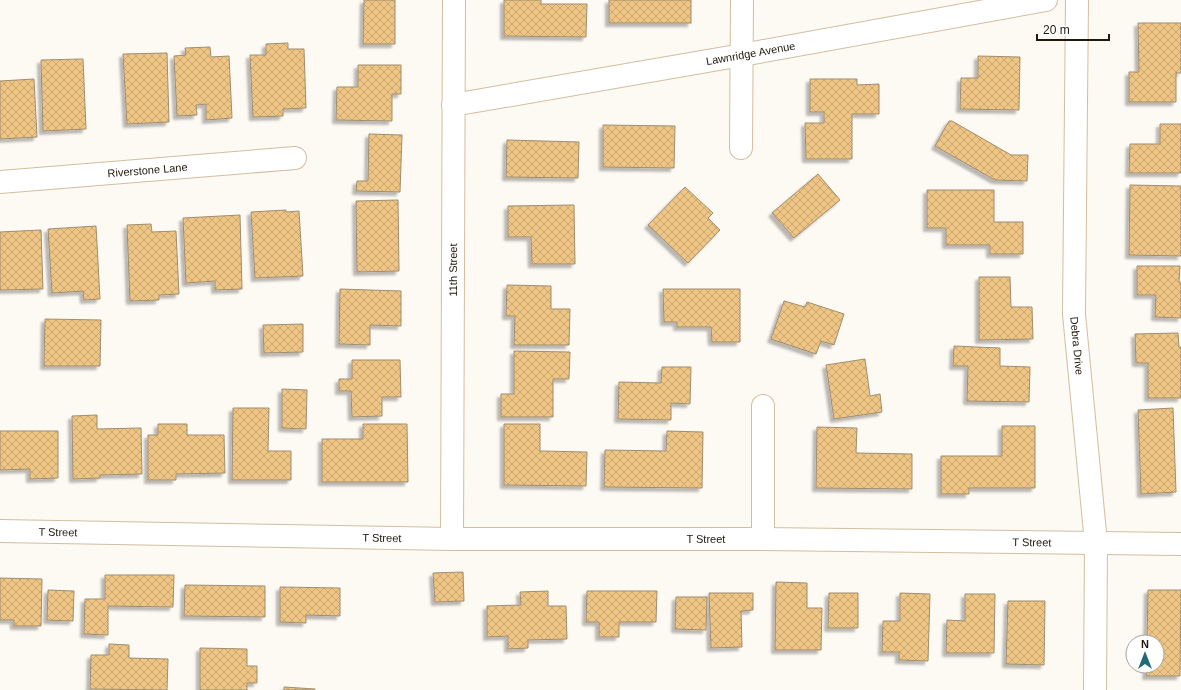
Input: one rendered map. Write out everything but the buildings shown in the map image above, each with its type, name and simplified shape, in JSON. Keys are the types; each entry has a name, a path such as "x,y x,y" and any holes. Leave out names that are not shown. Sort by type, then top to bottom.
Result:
{"street":[{"name":"11th Street","path":"452,539 454,0"},
{"path":"741,148 742,0"},
{"name":"Lawnridge Avenue","path":"454,105 1046,0"},
{"name":"Debra Drive","path":"1077,0 1074,314 1096,544 1095,690"},
{"name":"Riverstone Lane","path":"0,182 295,158"},
{"path":"763,406 763,539"},
{"name":"T Street","path":"0,532 452,539 763,539 1181,544"}]}
